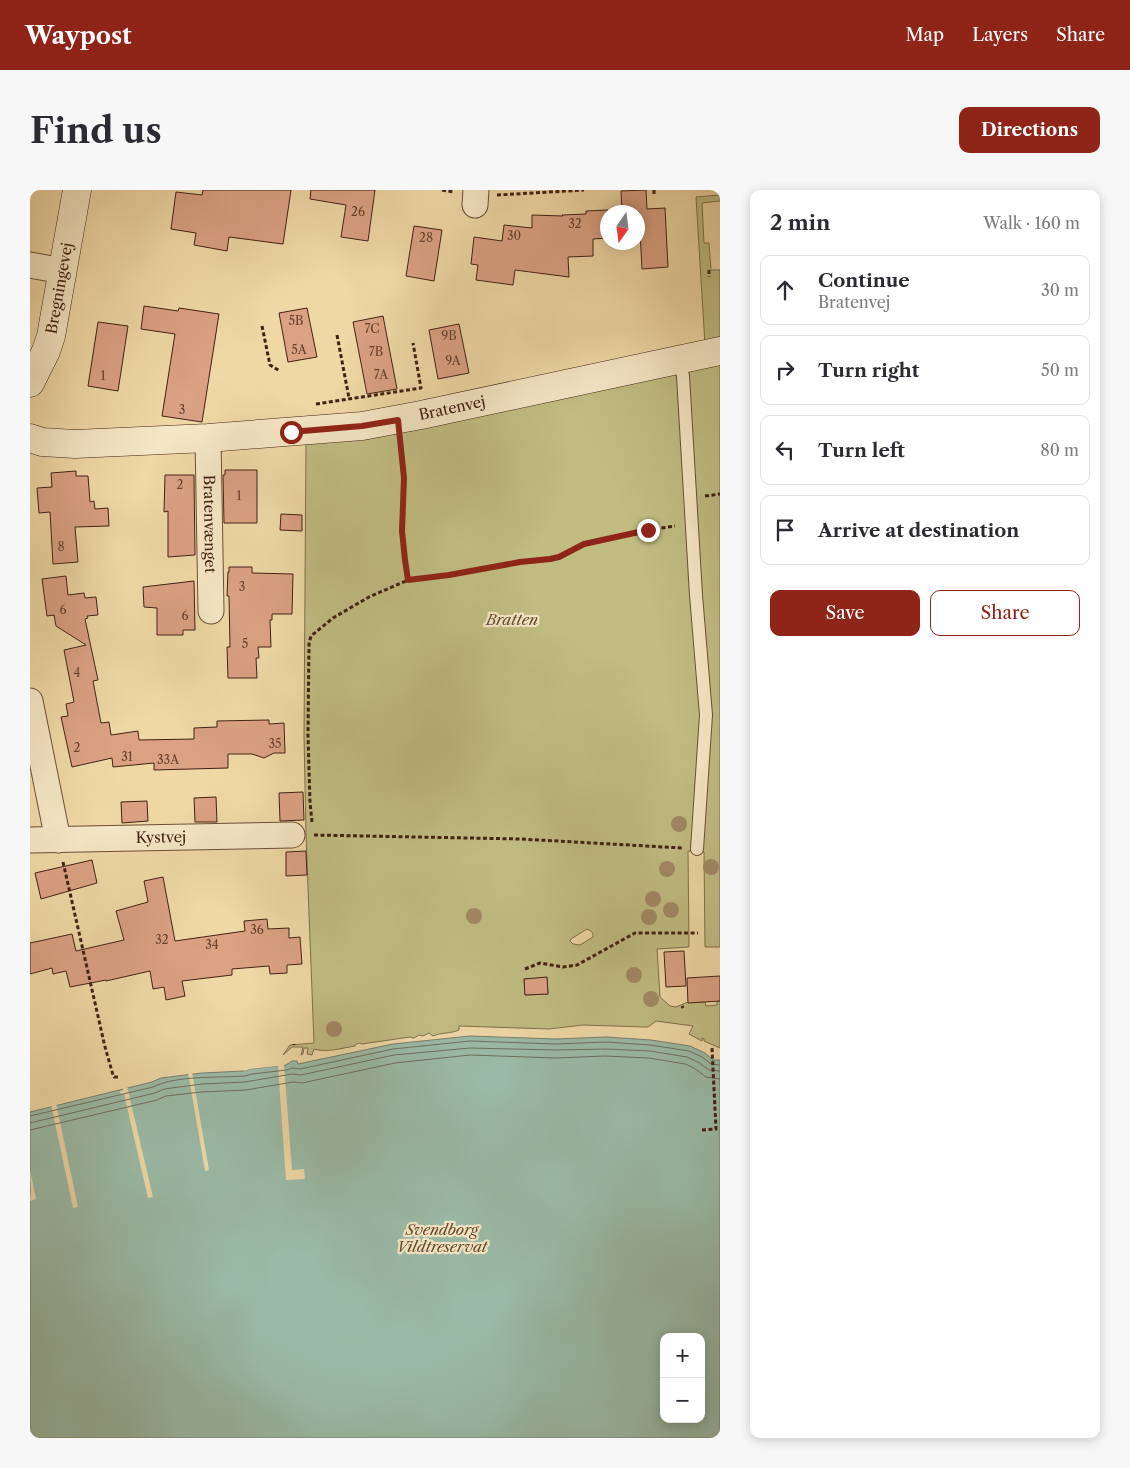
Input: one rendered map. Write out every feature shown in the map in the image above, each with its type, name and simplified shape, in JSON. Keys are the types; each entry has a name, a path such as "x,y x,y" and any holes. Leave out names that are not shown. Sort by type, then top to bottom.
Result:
{"street":[{"name":"Bregningevej","path":"30,383 46,351 51,336 77,190"},
{"path":"30,265 63,271"},
{"name":"Bratenvej","path":"30,438 42,442 66,444 208,438 329,429 398,420 720,351"},
{"name":"Bratenvænget","path":"208,438 211,611"},
{"path":"30,701 58,840"},
{"name":"Kystvej","path":"30,840 305,835"}],"lane":[{"path":"680,360 683,376 691,524 706,715 696,849"}],"path":[{"path":"442,190 476,197 584,190"},
{"path":"654,190 654,196"},
{"path":"709,270 709,277"},
{"path":"262,326 270,365 280,371"},
{"path":"337,335 349,398"},
{"path":"315,404 421,388 413,343"},
{"path":"398,420 404,478 402,531 408,580"},
{"path":"691,524 648,530 584,544 559,557 550,559 408,580 369,597 333,618 311,636 309,644 311,818 305,835 521,839 696,849"},
{"path":"58,840 105,1046 113,1075 114,1077 120,1077"},
{"path":"525,969 540,963 564,967 577,965 635,933 698,933"},
{"path":"702,1130 716,1129 712,1048"}],"green space":[{"path":"720,195 720,201 702,203 704,243 709,243 711,270 720,270 720,341 705,345 696,197"},
{"name":"Bratten","path":"720,360 720,947 705,947 704,852 688,851 689,947 657,949 660,997 670,1006 676,1007 688,1002 705,1002 706,1006 717,1005 717,1001 720,1001 720,1048 704,1041 702,1038 702,1041 689,1034 693,1026 656,1021 648,1027 583,1025 549,1029 459,1026 459,1030 433,1036 429,1033 414,1038 360,1043 355,1046 334,1050 314,1049 312,1055 307,1054 308,1048 304,1048 301,1055 303,1047 292,1047 283,1055 290,1045 314,1043 304,735 306,441","holes":["587,929 592,932 593,937 580,945 573,944 570,941","547,978 548,994 525,995 524,979"]}],"water":[{"name":"Svendborg Vildtreservat","path":"470,1036 556,1039 606,1037 651,1040 690,1046 705,1053 713,1060 720,1060 720,1438 30,1438 30,1112 152,1082 161,1078 202,1073 244,1071 286,1065 292,1061 297,1061 298,1064 393,1044"}],"pier":[{"path":"288,1061 284,1065 292,1170 304,1169 305,1179 286,1180 278,1066 244,1071 244,1068"},
{"path":"188,1072 192,1072 209,1170 205,1171"},
{"path":"127,1086 153,1197 148,1198 124,1094 121,1094 120,1091 123,1090 123,1087"},
{"path":"56,1103 78,1207 73,1208 51,1104"},
{"path":"30,1170 36,1199 30,1201 31,1191"}],"building":[{"path":"203,190 291,190 283,244 229,237 227,251 194,245 196,233 171,229 176,192 202,195"},
{"path":"311,190 375,190 368,241 341,237 346,205 310,199"},
{"path":"646,190 647,209 665,208 668,267 642,269 641,250 645,250 645,205 622,205 621,191"},
{"path":"600,210 600,239 593,239 593,256 568,257 569,277 515,270 513,285 476,280 478,265 471,264 474,237 502,241 504,225 532,228 532,215 563,216 586,214 586,211"},
{"path":"414,226 442,230 434,281 406,276"},
{"path":"144,306 178,311 179,308 219,314 202,422 162,416 175,334 141,329"},
{"path":"307,308 317,357 288,362 279,313"},
{"path":"383,316 397,389 367,394 353,322"},
{"path":"98,322 128,326 118,391 88,386"},
{"path":"459,324 469,373 438,379 429,330"},
{"path":"225,470 257,470 257,523 224,523 223,475 225,475"},
{"path":"76,471 76,476 88,476 90,502 94,501 95,509 108,508 109,526 75,527 78,562 53,564 50,512 39,513 37,488 52,487 51,473"},
{"path":"165,475 194,475 195,555 168,557 168,511 164,512"},
{"path":"281,514 302,515 302,531 280,530"},
{"path":"229,567 252,567 252,573 293,574 292,614 272,614 272,620 270,620 271,647 258,647 259,658 256,658 257,678 228,678 227,647 230,647 229,596 227,596"},
{"path":"66,576 68,595 84,593 85,598 96,597 98,615 87,616 88,618 85,619 98,680 93,681 101,723 109,722 111,735 138,731 139,740 194,739 194,728 217,727 217,721 269,720 269,724 284,723 285,753 274,753 264,758 252,754 228,754 228,768 154,770 154,763 113,767 112,758 72,767 61,717 68,716 66,704 74,702 64,650 86,645 56,626 54,615 47,616 42,579"},
{"path":"194,581 195,630 183,630 183,635 157,635 157,608 144,607 143,587"},
{"path":"303,792 304,820 280,821 279,793"},
{"path":"216,797 217,822 195,822 194,798"},
{"path":"147,801 148,821 122,823 121,802"},
{"path":"306,851 307,875 286,876 286,852"},
{"path":"92,860 97,883 41,899 35,873"},
{"path":"163,877 175,941 245,931 244,921 267,919 268,929 289,928 289,938 300,937 302,964 287,965 287,973 270,974 269,966 232,969 232,975 182,981 185,996 166,1000 164,987 153,989 150,971 70,987 66,971 53,974 52,968 30,974 30,943 72,934 76,951 124,940 116,911 148,902 144,881"},
{"path":"684,951 686,986 666,987 664,952"},
{"path":"720,976 720,1001 688,1003 687,978"},
{"path":"547,977 548,994 525,995 524,979"}],"route":[{"path":"291,432 362,426 398,420 404,478 402,531 408,580 550,559 559,557 584,544 648,530"}]}
